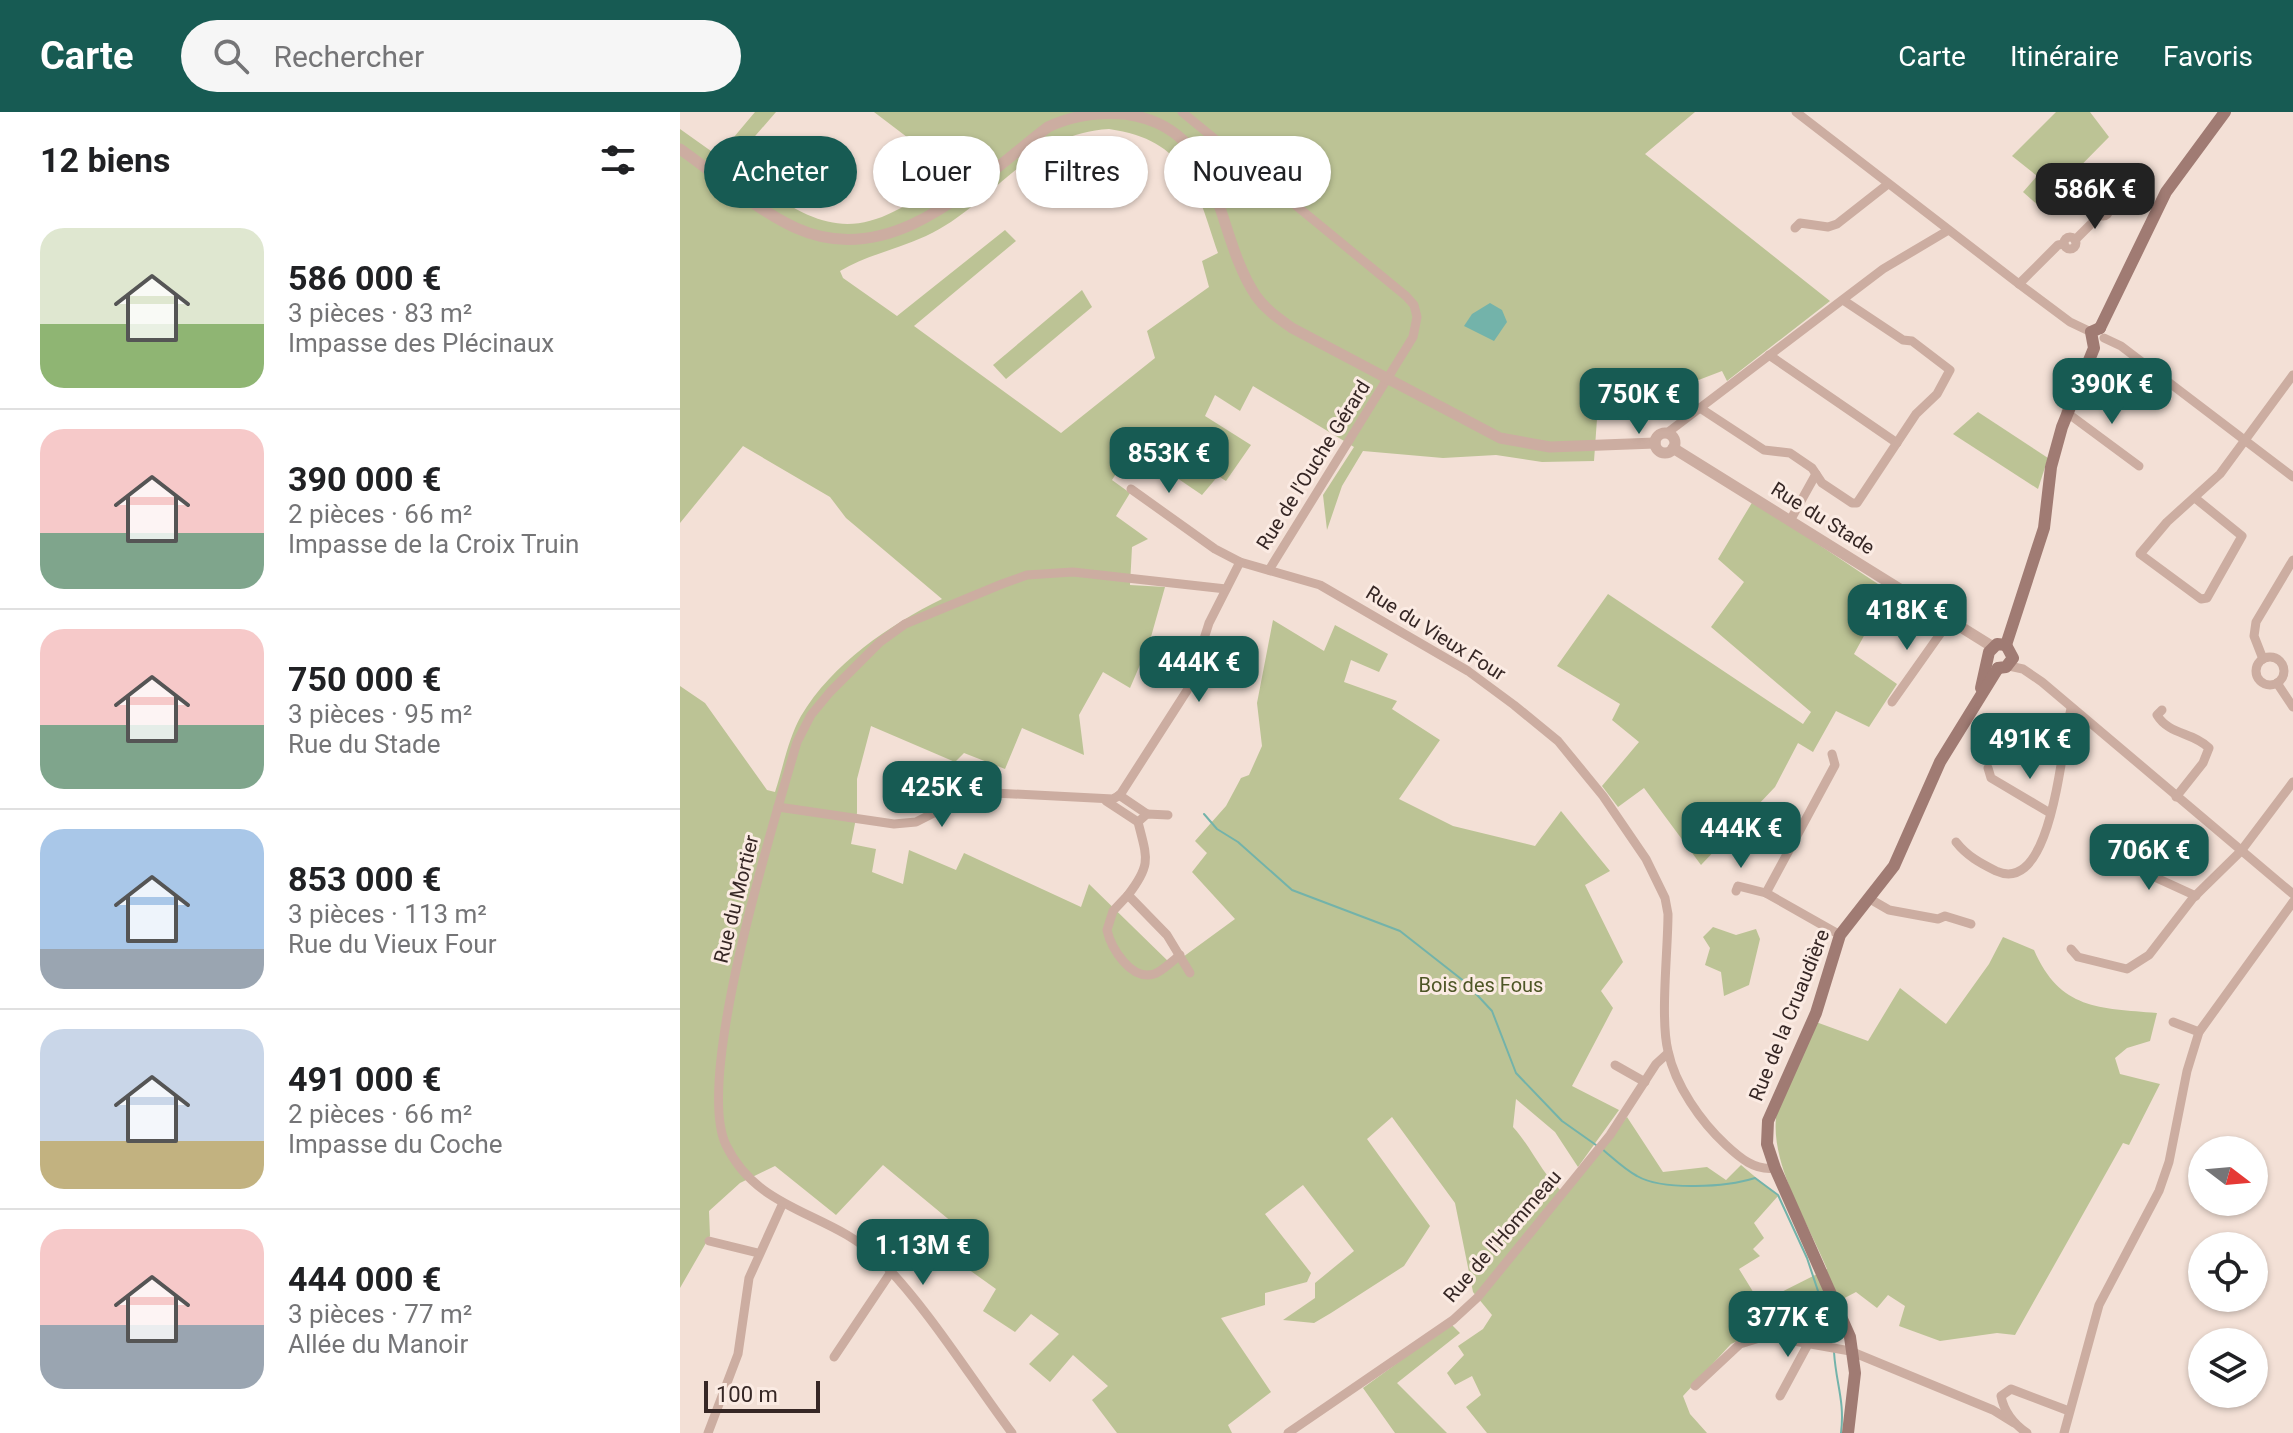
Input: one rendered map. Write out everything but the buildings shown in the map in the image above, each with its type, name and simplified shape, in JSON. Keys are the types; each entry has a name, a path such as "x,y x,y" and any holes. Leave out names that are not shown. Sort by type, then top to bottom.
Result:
{"main road":[{"name":"Rue de la Cruaudière","path":"1854,1354 1842,1317 1775,1168 1767,1144 1768,1121 1816,1013 1840,935 1894,866 1940,762 1976,700 1994,678 2044,528 2051,467 2066,412 2098,335 2166,192 2225,112"},
{"path":"1848,1433 1854,1354"}],"street":[{"path":"680,149 797,228 820,236 862,239 904,230 929,217 1048,127 1067,118 1111,112 1136,116 1165,127 1184,141 1203,163 1242,271 1270,313 1478,428 1520,444 1550,447 1655,443"},
{"name":"Rue de l'Ouche Gérard","path":"1182,112 1414,305 1417,326 1413,337 1269,570"},
{"path":"1796,112 1947,231 2070,322 2121,346 2293,477"},
{"path":"1795,228 1800,223 1828,227 1837,224 1888,184"},
{"path":"2019,284 2058,245 2064,244 2067,238 2075,240 2100,215 2098,207 2107,206 2113,196"},
{"path":"1655,443 1658,435 1667,433 1883,269 1947,231"},
{"path":"1700,408 1764,450 1790,453 1816,474 1822,483 1852,503 1857,503 1916,414 1937,394 1950,370 1912,341 1903,340 1843,300"},
{"path":"1769,355 1897,443"},
{"path":"2195,498 2242,536 2216,585 2207,598 2201,599 2140,554 2167,522 2220,474 2293,375"},
{"path":"2066,412 2139,466"},
{"path":"1655,443 1662,452 1673,448 1674,439 1667,433"},
{"name":"Rue du Stade","path":"1673,448 1791,519 2001,656"},
{"path":"1791,519 1816,474"},
{"name":"Rue du Vieux Four","path":"1131,489 1215,549 1240,562 1320,585 1468,671 1558,741 1573,757 1646,859 1665,898 1668,1053 1682,1087 1704,1122 1723,1143 1745,1162 1775,1168"},
{"path":"2263,659 2254,636 2256,622 2293,560"},
{"path":"1106,801 1119,795 1188,689 1209,623 1240,562"},
{"name":"Rue du Mortier","path":"1012,1433 891,1272 849,1235 782,1205 742,1170 725,1144 716,1095 735,974 797,742 811,715 857,663 905,624 1002,584 1048,572 1226,589"},
{"path":"1892,702 1950,620"},
{"path":"2001,656 2023,669 2293,894"},
{"path":"2271,657 2282,664 2283,677 2277,683 2268,685 2257,676 2257,667 2263,659 2271,657"},
{"path":"2277,683 2293,707"},
{"path":"1956,842 1974,860 2008,876 2018,875 2034,859 2046,836 2071,709"},
{"path":"2162,710 2157,715 2163,725 2199,738 2210,750 2176,797"},
{"path":"1766,893 1835,765 1832,754"},
{"path":"1988,768 1991,778 2050,813"},
{"path":"2071,949 2078,957 2127,969 2136,963 2154,949 2196,896 2241,851 2293,782"},
{"path":"778,807 894,824 916,822 975,792 1035,797 1063,795 1106,801 1138,822 1146,868 1113,911 1107,930 1109,940 1124,962 1147,975 1157,973 1180,955"},
{"path":"1119,795 1147,814 1168,815"},
{"path":"1138,822 1147,814"},
{"path":"2115,859 2196,896"},
{"path":"1736,891 1738,886 1766,893 1840,935"},
{"path":"1128,895 1167,935 1190,973"},
{"path":"1870,899 1889,910 1938,919 1945,916 1971,924"},
{"path":"2064,1433 2099,1305 2159,1191 2169,1162 2187,1071 2199,1032 2293,902"},
{"path":"2173,1022 2199,1032"},
{"name":"Rue de l'Hommeau","path":"1288,1433 1453,1320 1478,1297 1610,1135 1668,1053"},
{"path":"1615,1065 1645,1082"},
{"path":"708,1433 738,1354 749,1278 782,1205"},
{"path":"709,1241 758,1253"},
{"path":"834,1357 891,1272"},
{"path":"1695,1386 1740,1344 1761,1337 1854,1354 1993,1410 2027,1433"},
{"path":"1780,1396 1807,1346"},
{"path":"2014,1423 2001,1396 2011,1389 2069,1411"}],"green space":[{"path":"755,112 776,112 755,136 735,136"},
{"name":"Bois des Fous","path":"874,112 1695,112 1645,154 1830,301 1727,381 1722,371 1597,419 1594,461 1542,462 1496,455 1443,458 1363,451 1342,486 1327,530 1323,495 1354,447 1253,386 1240,411 1215,395 1205,416 1251,445 1226,481 1218,476 1202,495 1133,448 1112,480 1130,493 1116,516 1148,539 1132,547 1130,585 1165,587 1149,644 1130,688 1103,672 1079,715 1084,755 1022,728 1005,769 964,753 955,762 871,726 857,779 857,813 851,844 876,849 872,872 903,884 909,850 956,870 964,853 1081,907 1089,884 1172,965 1235,919 1192,872 1207,853 1195,841 1226,806 1241,778 1249,775 1262,746 1257,703 1273,620 1324,651 1335,625 1388,654 1379,672 1351,660 1344,682 1397,701 1392,709 1440,740 1399,799 1453,826 1535,846 1561,811 1610,871 1585,885 1623,962 1601,991 1613,1008 1572,1086 1619,1110 1578,1167 1555,1132 1516,1099 1513,1127 1550,1179 1566,1195 1627,1117 1663,1172 1707,1167 1726,1180 1741,1165 1778,1196 1754,1223 1764,1238 1753,1249 1760,1256 1739,1269 1760,1303 1827,1269 1790,1189 1778,1147 1776,1126 1785,1085 1816,1022 1868,1041 1900,988 1946,1024 1989,964 2003,937 2034,950 2044,970 2069,995 2099,1007 2157,1013 2150,1041 2127,1048 2115,1058 2120,1074 2160,1084 2129,1145 2123,1143 2015,1335 1997,1333 1940,1341 1899,1326 1905,1306 1888,1295 1877,1308 1856,1292 1820,1311 1823,1323 1814,1343 1760,1331 1731,1344 1683,1396 1690,1414 1707,1433 1487,1433 1466,1407 1481,1395 1472,1376 1455,1385 1447,1373 1464,1355 1458,1346 1483,1329 1492,1315 1473,1292 1455,1203 1392,1117 1367,1139 1430,1226 1404,1266 1314,1323 1283,1320 1315,1298 1315,1283 1354,1251 1303,1185 1265,1214 1311,1273 1307,1282 1265,1293 1265,1305 1221,1318 1271,1392 1228,1425 1232,1433 1117,1433 1092,1400 1108,1386 1073,1355 1050,1382 1029,1364 1059,1334 1031,1314 1015,1332 983,1311 996,1289 954,1259 970,1237 883,1165 836,1215 775,1166 740,1183 709,1211 710,1236 680,1288 680,686 705,703 767,790 775,792 796,725 829,679 882,634 942,599 846,518 830,497 743,446 680,523 680,129 704,146 704,208 795,208 841,224 865,222 900,208 971,208 926,236 840,271 843,278 897,316 1005,230 1016,241 914,326 1061,433 1155,358 1147,331 1209,287 1202,261 1218,253 1203,208 1331,208 1331,136 1164,136 1164,150 1148,141 1148,136 1109,129 1074,136 1016,136 1016,170 1000,183 1000,136 906,136"},
{"path":"2056,112 2090,112 2109,137 2040,207 2023,192 2037,176 2012,156"},
{"path":"1082,290 1092,307 1006,379 993,365"},
{"path":"1978,412 2048,458 2038,489 1953,434"},
{"path":"1753,501 1878,584 1867,603 1877,612 1854,654 1897,684 1869,727 1836,711 1813,752 1798,743 1775,787 1701,865 1644,788 1618,807 1602,786 1639,742 1612,720 1620,704 1557,666 1608,594 1803,724 1811,712 1711,627 1744,582 1718,559"},
{"path":"1713,927 1736,935 1756,929 1760,939 1749,985 1724,996 1721,972 1705,965 1710,948 1703,937"},
{"path":"1451,1324 1460,1333 1397,1383 1447,1433 1395,1433 1363,1388"}],"water":[{"path":"1490,303 1502,310 1507,322 1494,341 1464,326 1472,314"}],"waterway":[{"path":"1204,814 1217,829 1238,842 1292,890 1400,931 1465,982 1492,1011 1516,1073 1562,1121 1596,1145"},
{"path":"1602,1149 1648,1181 1695,1186 1755,1178 1778,1195 1807,1258 1830,1327"},
{"path":"1834,1352 1841,1402 1841,1433"}]}
